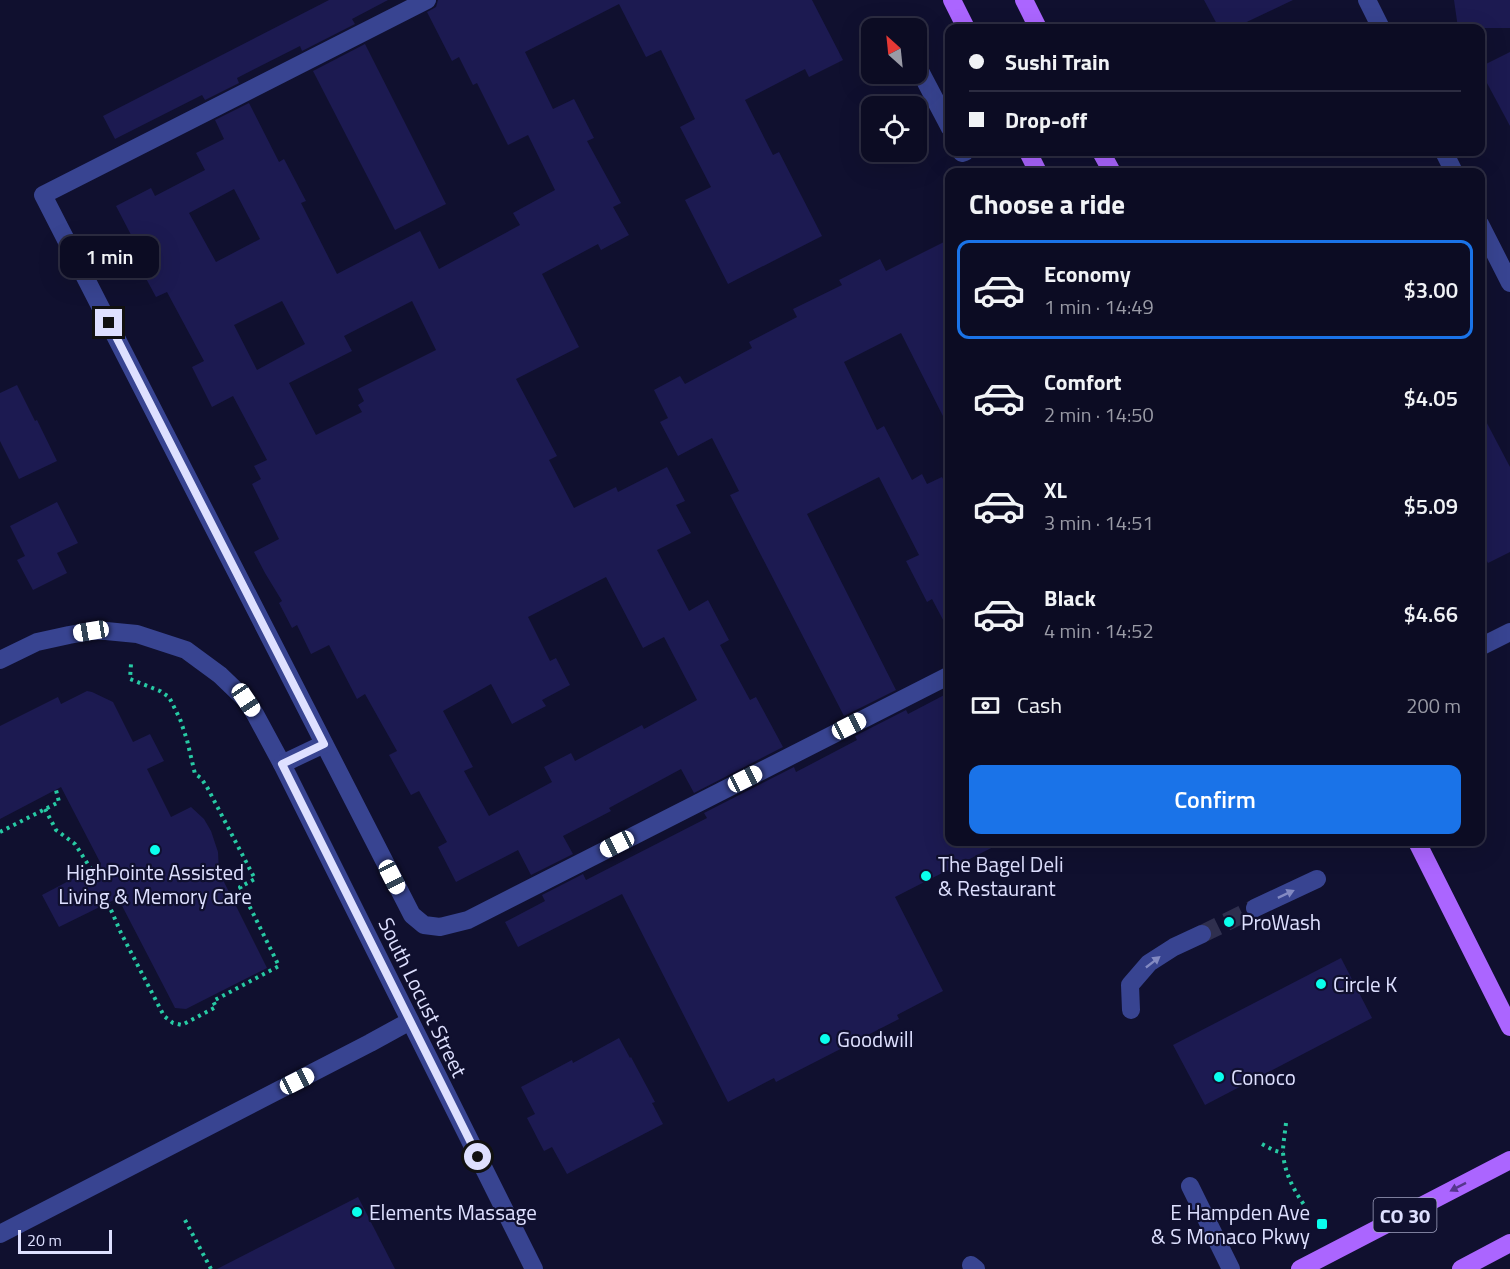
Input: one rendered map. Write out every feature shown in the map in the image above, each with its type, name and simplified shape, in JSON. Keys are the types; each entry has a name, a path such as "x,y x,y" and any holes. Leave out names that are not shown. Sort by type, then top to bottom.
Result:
{"main road":[{"path":"952,0 964,24"},
{"path":"1024,0 1036,24"},
{"path":"1419,846 1510,1028"},
{"name":"CO 30","path":"1300,1269 1510,1160"},
{"path":"1461,1269 1510,1243"}],"street":[{"path":"427,0 43,195 412,915 424,925 440,927 468,920 945,678"},
{"path":"1367,0 1380,24"},
{"path":"927,83 945,118"},
{"path":"1485,234 1510,283"},
{"name":"South Locust Street","path":"0,660 37,642 91,631 137,634 186,650 220,675 246,700 282,764 534,1269"},
{"path":"1485,644 1510,632"},
{"path":"282,764 324,744"},
{"path":"1255,908 1317,879"},
{"path":"1131,1010 1130,985 1149,963 1174,947 1202,934"},
{"path":"0,1234 410,1021"},
{"path":"1190,1186 1231,1269"}],"path":[{"path":"108,903 164,1016 173,1023 182,1025 216,1006 213,1001 279,966 240,887 255,879 207,786 195,774 187,740 174,708 169,698 160,691 130,679 131,664"},
{"path":"0,832 59,802 56,790"},
{"path":"45,809 56,830 75,844 91,869"},
{"path":"1286,1123 1283,1153 1286,1168 1305,1206"},
{"path":"1262,1144 1283,1153"},
{"path":"185,1220 211,1269"}],"building":[{"path":"329,0 388,0 352,19 355,24 302,51 300,46 237,78 239,83 205,100 202,95 115,139 103,116"},
{"path":"438,0 812,0 843,60 809,77 805,69 745,100 773,155 779,152 822,236 728,284 685,200 711,187 680,127 695,119 661,50 646,57 619,4 525,52 553,109 574,99 594,138 587,141 621,203 613,207 629,235 601,250 598,244 542,274 579,347 516,379 557,456 549,460 574,508 616,487 618,492 667,467 685,501 676,505 691,533 657,550 689,611 708,600 729,640 720,645 750,700 756,697 783,747 694,793 681,769 609,808 611,811 563,836 573,854 531,875 518,850 456,882 438,847 447,842 419,791 411,795 389,755 397,751 365,694 357,699 329,645 311,654 297,625 292,628 279,603 282,601 254,552 279,539 252,484 261,479 254,466 267,460 233,396 212,407 192,367 204,361 167,292 156,297 135,258 141,254 116,206 151,188 155,196 205,170 196,153 224,139 215,120 249,103 279,162 284,159 306,201 301,203 337,274 420,231 439,269 520,225 513,213 555,190 528,135 508,145 477,83 473,85 459,57 452,61 427,12 436,7","holes":["234,189 260,239 216,262 189,213","282,301 305,344 257,370 234,325","412,301 436,350 358,389 364,401 358,405 362,412 316,435 289,383 352,351 344,336","606,577 643,648 664,637 697,700 644,729 642,725 575,761 571,753 544,767 552,782 489,816 464,771 473,767 443,711 491,684 512,724 546,706 542,700 570,685 556,658 550,661 528,617"]},
{"path":"1204,0 1293,0 1242,24 1217,24"},
{"path":"1454,0 1510,0 1510,28 1485,28 1485,24 1457,24"},
{"path":"365,44 446,204 395,230 313,71"},
{"path":"1510,52 1510,126 1485,79 1485,64"},
{"path":"945,242 945,420 901,333 844,362 877,430 884,426 912,480 922,474 927,484 942,477 945,483 945,624 932,599 927,602 906,561 919,555 879,477 807,514 896,690 844,716 730,495 739,491 712,438 678,456 660,422 668,418 654,390 680,376 685,384 752,348 749,342 797,317 793,309 842,285 839,280 880,259 886,271"},
{"path":"17,385 57,461 19,479 0,441 0,393"},
{"path":"1485,420 1510,467 1510,552 1488,563 1485,557"},
{"path":"57,502 78,543 57,553 67,573 33,590 17,560 25,556 10,526"},
{"name":"HighPointe Assisted Living & Memory Care","path":"87,691 113,702 133,742 150,734 164,761 147,769 171,817 191,807 204,819 218,852 219,872 267,968 186,1009 175,1008 118,898 59,927 42,895 101,864 61,787 0,819 0,726 58,697 61,704"},
{"path":"945,695 945,846 995,846 895,897 943,991 897,1015 899,1019 776,1082 774,1078 728,1102 622,894 518,947 505,922 545,901 542,895 583,874 586,880 707,818 704,813 794,767 796,772 857,740 855,736 906,710 908,714"},
{"path":"1341,958 1372,1018 1205,1105 1173,1045"},
{"path":"619,1038 655,1102 652,1103 663,1124 567,1174 552,1147 544,1151 527,1118 535,1114 521,1087"},
{"path":"358,1197 395,1269 217,1269"}],"tunnel":[{"path":"1202,934 1255,908"}],"place":[{"name":"HighPointe Assisted Living & Memory Care","path":"155,850"},
{"name":"The Bagel Deli & Restaurant","path":"926,876"},
{"name":"ProWash","path":"1229,922"},
{"name":"Circle K","path":"1321,984"},
{"name":"Goodwill","path":"825,1039"},
{"name":"Conoco","path":"1219,1077"},
{"name":"Elements Massage","path":"357,1212"},
{"name":"E Hampden Ave & S Monaco Pkwy","path":"1322,1224"}],"route":[{"path":"109,323 324,744 282,764 478,1157"}]}
